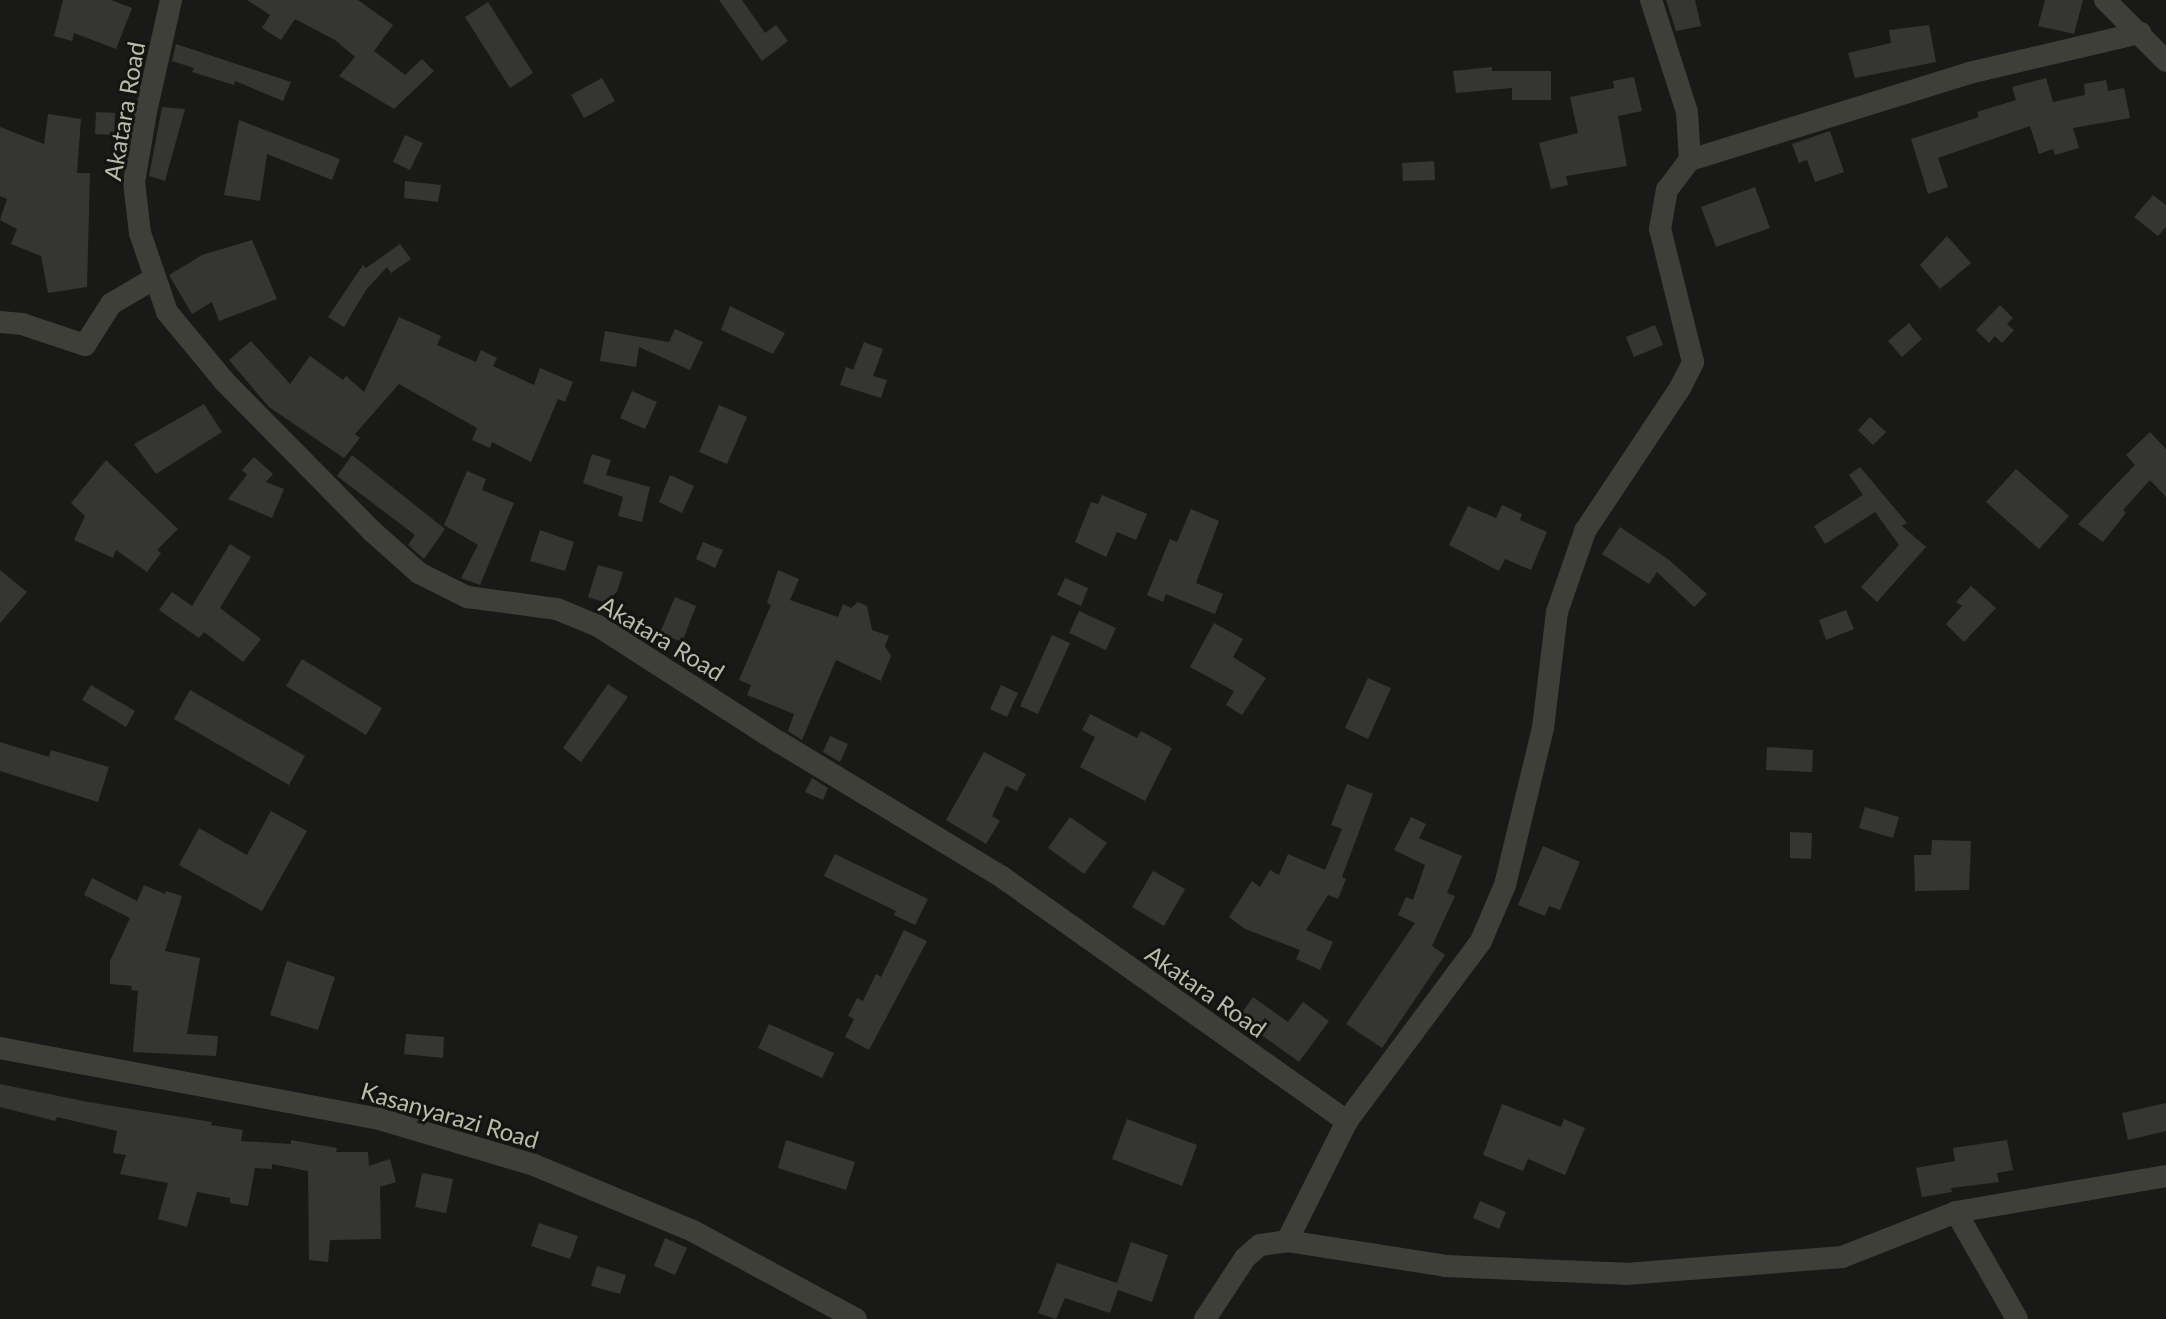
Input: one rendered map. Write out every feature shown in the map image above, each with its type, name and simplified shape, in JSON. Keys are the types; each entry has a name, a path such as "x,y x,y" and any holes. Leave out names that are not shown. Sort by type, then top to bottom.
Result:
{"street":[{"name":"Akatara Road","path":"171,0 134,182 140,233 167,312 224,381 419,573 467,597 557,609 598,626 779,742 1002,877 1347,1121"},
{"path":"1651,0 1687,112 1690,160"},
{"path":"2105,0 2166,61"},
{"path":"1287,1241 1347,1121 1481,941 1505,885 1543,728 1557,612 1585,531 1680,388 1693,362 1660,229 1667,190 1690,160 1969,73 2140,33"},
{"path":"0,322 22,324 85,345 111,304 155,278"},
{"name":"Kasanyarazi Road","path":"0,1048 379,1119 534,1165 693,1231 856,1319"},
{"path":"1205,1319 1245,1258 1260,1245 1287,1241 1446,1266 1626,1274 1842,1257 1956,1212 2166,1176"},
{"path":"1956,1212 2017,1319"}],"building":[{"path":"63,0 111,0 132,8 116,49 74,33 72,41 54,36"},
{"path":"247,0 358,0 393,25 374,51 405,75 422,59 434,71 394,109 339,76 355,57 335,40 295,19 281,40 262,28 270,15"},
{"path":"719,0 742,0 765,33 776,25 788,41 762,61"},
{"path":"1666,0 1695,0 1701,26 1676,31"},
{"path":"2045,0 2083,0 2074,34 2038,26"},
{"path":"488,2 533,73 510,88 465,17"},
{"path":"1929,25 1936,62 1855,78 1848,53 1891,43 1889,30"},
{"path":"176,44 291,82 283,101 235,81 234,85 192,72 194,68 172,61"},
{"path":"1492,67 1492,71 1551,71 1551,100 1512,100 1512,88 1456,93 1453,71"},
{"path":"1634,77 1642,111 1618,116 1627,166 1566,176 1568,185 1551,189 1539,143 1578,133 1570,97 1614,88 1613,81"},
{"path":"602,78 615,101 584,118 571,95"},
{"path":"2046,78 2053,102 2085,95 2084,84 2106,80 2108,91 2124,88 2130,118 2073,128 2079,148 2055,155 2053,149 2039,154 2030,126 1938,158 1948,187 1928,194 1911,139 1979,117 1977,112 2016,100 2012,87"},
{"path":"162,107 185,109 165,181 149,176"},
{"path":"96,112 115,113 114,135 95,134"},
{"path":"48,114 81,119 77,173 90,173 87,287 48,293 41,256 11,244 17,229 0,220 7,199 0,196 0,127 44,144"},
{"path":"239,120 340,159 332,180 267,154 260,201 224,195"},
{"path":"1830,131 1844,172 1815,182 1807,160 1799,163 1792,144"},
{"path":"405,135 423,143 410,170 393,162"},
{"path":"1434,161 1435,180 1403,181 1402,163"},
{"path":"405,181 441,185 438,202 404,198"},
{"path":"1755,187 1770,228 1716,247 1701,207"},
{"path":"2153,195 2166,205 2166,227 2158,236 2134,217"},
{"path":"1947,236 1971,263 1940,289 1920,265"},
{"path":"252,240 277,299 219,321 212,302 192,314 169,275 202,255"},
{"path":"400,244 411,259 391,273 387,267 366,290 344,327 328,317 363,265 366,268"},
{"path":"2000,305 2013,318 2007,324 2014,330 2002,343 1995,336 1989,343 1976,330"},
{"path":"730,306 785,333 773,354 721,330"},
{"path":"399,317 441,336 437,345 476,362 481,350 497,358 493,366 534,385 540,368 573,382 565,402 558,399 531,462 492,442 490,448 472,440 477,428 399,384 355,434 360,438 344,458 269,407 229,360 251,341 290,384 310,356 343,380 346,376 364,392"},
{"path":"1909,323 1922,339 1902,357 1888,341"},
{"path":"1655,325 1663,345 1634,357 1626,337"},
{"path":"675,329 703,342 690,370 639,347 636,367 600,361 605,331 669,342"},
{"path":"864,342 883,349 873,376 887,380 881,398 840,385 846,367 853,370"},
{"path":"632,391 657,402 645,429 620,418"},
{"path":"204,404 222,432 156,474 134,444"},
{"path":"719,405 747,417 727,464 699,452"},
{"path":"1870,417 1886,432 1873,445 1858,430"},
{"path":"2150,432 2166,449 2166,497 2150,480 2123,510 2126,513 2103,542 2078,524 2135,465 2126,455"},
{"path":"592,454 611,460 606,475 650,487 642,522 618,516 623,497 583,483"},
{"path":"352,455 445,529 424,559 408,545 415,535 337,476"},
{"path":"254,457 273,474 266,482 284,489 272,518 228,499 247,475 242,470"},
{"path":"106,460 178,529 157,550 161,553 147,572 116,550 113,558 74,540 85,516 71,503"},
{"path":"1860,467 1907,523 1902,526 1926,547 1877,602 1861,587 1899,545 1875,512 1825,544 1814,526 1863,495 1849,475"},
{"path":"2016,469 2069,516 2039,549 1986,502"},
{"path":"467,471 486,479 482,490 514,503 480,585 461,578 478,545 444,525"},
{"path":"670,475 694,486 682,513 659,502"},
{"path":"1102,495 1147,514 1136,540 1117,532 1106,557 1075,542 1091,502 1098,504"},
{"path":"1502,505 1522,514 1520,520 1547,532 1531,570 1505,559 1499,571 1449,545 1468,506 1496,518"},
{"path":"1191,509 1219,521 1196,583 1223,594 1215,614 1166,594 1163,602 1147,595 1170,539 1177,542"},
{"path":"1620,527 1668,559 1707,594 1694,607 1657,572 1649,584 1602,554"},
{"path":"540,530 574,542 565,571 530,561"},
{"path":"703,542 723,550 715,568 696,559"},
{"path":"230,544 251,557 220,608 261,639 243,662 204,632 199,638 159,610 172,592 192,606"},
{"path":"598,565 623,572 613,605 588,597"},
{"path":"0,570 27,592 0,623"},
{"path":"778,570 799,579 790,600 838,617 843,604 851,608 858,602 867,606 872,630 889,636 885,646 891,656 881,681 836,660 802,740 788,731 794,714 747,695 751,685 739,680 771,605 767,603"},
{"path":"1065,578 1088,588 1081,606 1057,595"},
{"path":"1971,586 1996,608 1964,642 1946,624 1962,606 1956,602"},
{"path":"675,597 696,606 682,642 660,633"},
{"path":"1846,610 1854,629 1826,640 1819,620"},
{"path":"1079,611 1116,628 1106,650 1069,633"},
{"path":"1214,623 1243,639 1233,657 1266,678 1242,715 1226,705 1234,691 1190,667"},
{"path":"1052,635 1070,643 1038,714 1020,706"},
{"path":"302,659 382,708 366,735 286,686"},
{"path":"1368,678 1391,688 1368,739 1345,728"},
{"path":"608,684 628,697 581,762 563,748"},
{"path":"91,685 135,711 126,727 82,700"},
{"path":"1001,685 1018,693 1007,717 990,709"},
{"path":"190,690 305,756 289,785 174,719"},
{"path":"1090,714 1137,738 1141,731 1172,748 1145,801 1080,767 1095,737 1082,730"},
{"path":"830,736 848,744 840,762 823,752"},
{"path":"0,742 49,757 51,750 109,767 98,802 0,771"},
{"path":"1767,747 1813,750 1812,772 1766,770"},
{"path":"984,752 1026,774 1017,791 1006,786 992,816 1000,821 986,844 946,820"},
{"path":"812,778 828,788 823,800 805,792"},
{"path":"1347,784 1373,794 1342,877 1346,879 1338,899 1328,895 1306,930 1333,942 1320,970 1296,959 1300,950 1245,929 1229,917 1252,881 1260,887 1270,870 1279,875 1288,854 1325,870 1342,829 1331,825"},
{"path":"1865,807 1899,817 1893,838 1859,828"},
{"path":"271,811 307,831 262,911 179,865 199,828 247,855"},
{"path":"1070,817 1107,843 1084,874 1048,848"},
{"path":"1411,817 1426,824 1419,838 1462,856 1447,893 1455,896 1432,946 1445,955 1382,1048 1346,1024 1415,923 1398,915 1406,897 1413,900 1425,865 1394,850"},
{"path":"1790,832 1812,833 1811,859 1790,858"},
{"path":"1932,840 1971,841 1969,890 1915,891 1914,855 1931,855"},
{"path":"1543,846 1580,862 1560,910 1549,906 1545,916 1518,905"},
{"path":"835,854 928,899 915,925 894,915 896,911 824,876"},
{"path":"1153,871 1185,889 1164,926 1132,907"},
{"path":"92,878 137,901 144,885 165,894 166,891 182,896 165,951 200,958 187,1034 218,1036 216,1056 133,1052 138,991 131,990 132,986 110,984 110,961 130,918 84,895"},
{"path":"904,930 927,941 869,1050 845,1037 854,1019 848,1016 857,998 863,1001 876,974 881,977"},
{"path":"287,961 335,977 318,1030 270,1015"},
{"path":"1253,997 1288,1022 1303,1002 1329,1021 1299,1062 1238,1018"},
{"path":"769,1024 834,1053 822,1078 758,1048"},
{"path":"406,1034 444,1037 443,1058 404,1054"},
{"path":"0,1084 212,1122 211,1125 243,1130 241,1141 291,1144 291,1140 337,1148 336,1152 368,1152 369,1166 390,1159 396,1182 380,1187 381,1239 330,1240 328,1262 309,1260 308,1171 272,1164 272,1169 255,1168 248,1206 230,1203 230,1198 197,1192 187,1227 158,1219 168,1183 120,1174 126,1155 113,1153 117,1131 57,1117 55,1121 0,1107"},
{"path":"2166,1103 2166,1131 2128,1140 2122,1113"},
{"path":"1502,1104 1561,1127 1564,1119 1585,1128 1565,1175 1528,1159 1523,1171 1483,1155"},
{"path":"1127,1119 1197,1145 1182,1186 1112,1159"},
{"path":"786,1140 855,1162 846,1190 778,1168"},
{"path":"2007,1140 2013,1170 1997,1173 1999,1182 1951,1188 1952,1192 1922,1197 1916,1168 1955,1161 1953,1148"},
{"path":"422,1173 453,1179 446,1213 415,1207"},
{"path":"1480,1201 1506,1212 1499,1229 1473,1218"},
{"path":"539,1223 578,1236 570,1259 531,1246"},
{"path":"665,1238 687,1248 675,1275 654,1266"},
{"path":"1131,1242 1168,1255 1152,1302 1118,1290 1110,1313 1065,1298 1056,1319 1038,1313 1057,1263 1117,1283"},
{"path":"597,1266 626,1275 620,1294 591,1286"}]}
